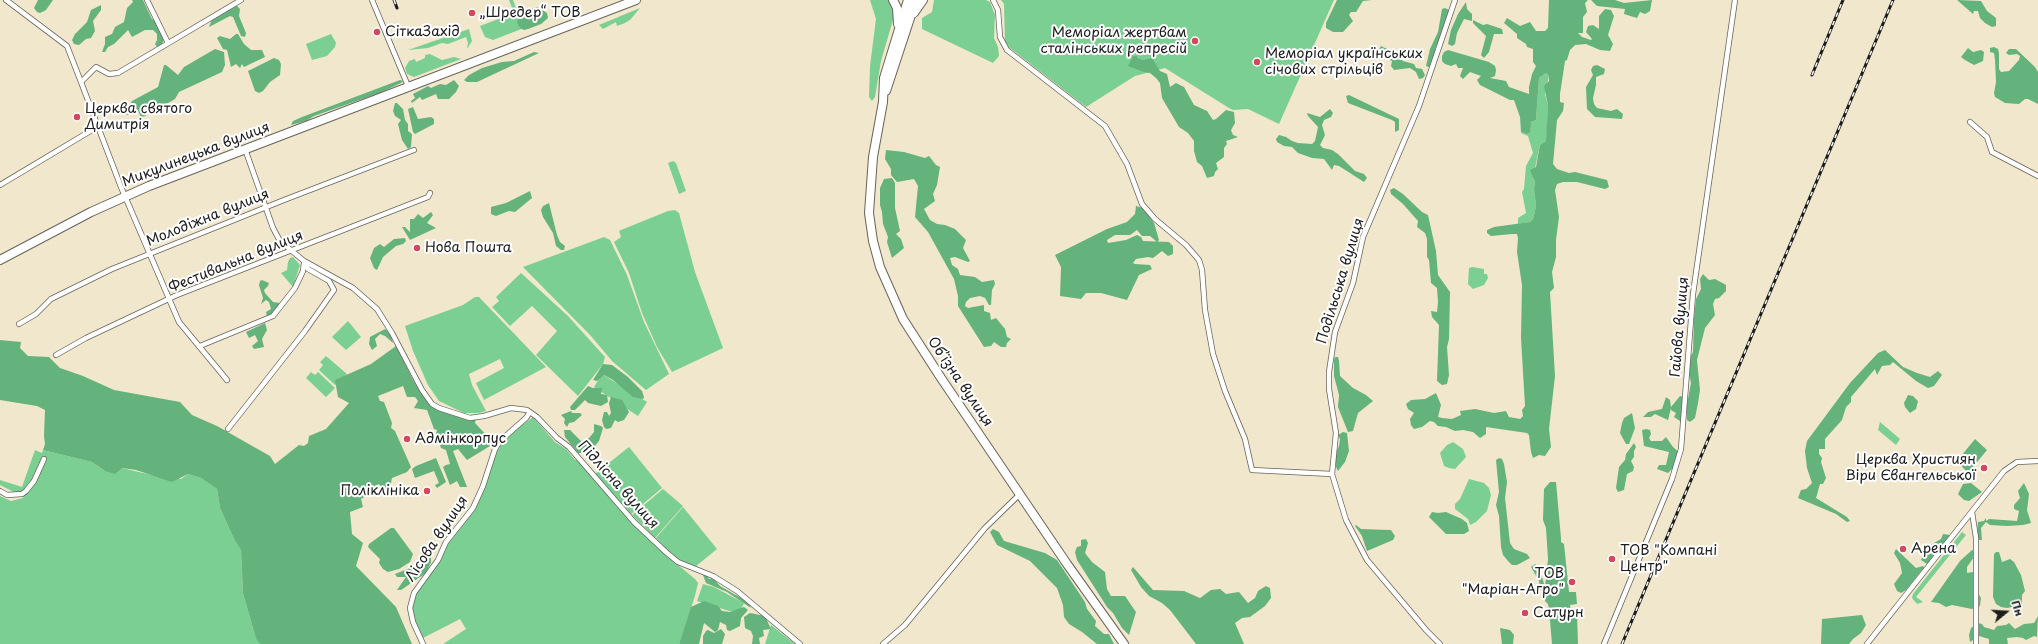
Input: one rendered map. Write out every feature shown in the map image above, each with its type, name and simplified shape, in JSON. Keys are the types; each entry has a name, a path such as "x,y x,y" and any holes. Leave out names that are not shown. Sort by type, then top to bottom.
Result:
{"highway":[{"name":"Микулинецька вулиця","path":"0,260 125,196 408,86 636,0"},
{"path":"893,0 897,8 898,31"},
{"path":"882,102 884,78 908,0"},
{"path":"882,102 916,0"},
{"path":"908,22 923,0"},
{"name":"Обʼїзна вулиця","path":"882,102 873,157 869,202 872,236 880,266 903,319 1063,559 1124,644"}],"street":[{"path":"6,0 67,46 97,127 148,254 179,322 227,380"},
{"path":"147,0 168,43"},
{"path":"81,82 96,67 109,74 118,73 241,0"},
{"path":"372,0 408,86"},
{"path":"993,0 998,10 1000,37 1006,50 1105,126 1127,164 1142,204 1155,220 1186,245 1199,260 1202,270 1205,310 1213,354 1225,390 1245,439 1252,470 1332,474"},
{"name":"Подільська вулиця","path":"1440,644 1426,630 1367,560 1346,520 1332,474 1336,433 1329,390 1329,372 1335,332 1353,283 1364,237 1419,106 1455,0"},
{"name":"Гайова вулиця","path":"1604,644 1672,479 1681,449 1692,294 1735,0"},
{"path":"1970,122 1987,137 1992,152 2038,176"},
{"path":"0,185 97,127"},
{"path":"245,149 280,241 304,261 353,288 377,309 392,333 422,390 436,406 470,418 484,416 510,408 523,408 530,412"},
{"name":"Молодіжна вулиця","path":"19,324 36,314 50,299 148,254 414,150"},
{"name":"Фестивальна вулиця","path":"56,355 86,338 169,300 429,195"},
{"path":"200,346 273,316 295,288 303,271 304,261"},
{"path":"228,429 305,331 334,290 329,282 308,269 304,261"},
{"name":"Лісова вулиця","path":"423,644 415,628 410,608 414,593 438,560 446,542 473,508 500,440 526,418 530,412"},
{"name":"Підлісна вулиця","path":"530,412 557,438 569,447 634,522 667,554 678,562 713,576 738,591 800,644"},
{"path":"0,491 6,495 22,494 34,482 44,459"},
{"path":"1867,644 2008,467 2017,462 2038,461"},
{"path":"883,644 914,614 985,528 1020,494"},
{"path":"1972,512 1976,538 1976,644"}],"green space":[{"path":"38,0 53,0 46,10 40,13 34,8"},
{"path":"132,0 143,0 152,19 156,21 159,30 165,37 162,44 157,47 155,44 157,34 153,30 145,30 132,37 128,30 114,44 108,47 105,52 102,52 105,44 105,37 112,34 115,27 124,22 127,8 133,2"},
{"path":"509,0 513,0 524,28 493,40 485,37 480,26 514,13"},
{"path":"870,0 889,0 893,11 893,20 881,61 875,97 872,101 869,97 870,66 876,19"},
{"path":"934,0 986,0 990,2 995,15 994,38 998,47 999,56 993,63 922,29 922,18 932,12"},
{"path":"1001,0 1334,0 1279,124 1248,109 1233,110 1165,68 1135,76 1086,107 1010,48 1005,42 1004,4"},
{"path":"1337,0 1372,0 1363,1 1356,12 1351,12 1349,15 1353,21 1343,32 1333,32 1326,28 1326,23"},
{"path":"1549,0 1588,0 1585,3 1587,12 1583,17 1583,33 1578,33 1582,37 1591,40 1592,39 1586,32 1588,26 1593,25 1599,29 1599,16 1605,9 1611,10 1614,16 1608,35 1613,44 1610,51 1600,50 1586,44 1575,45 1570,50 1567,60 1565,61 1560,94 1560,102 1564,103 1563,111 1557,120 1553,164 1557,169 1569,173 1575,172 1607,180 1609,187 1605,189 1577,182 1563,182 1557,184 1555,190 1559,217 1556,240 1556,257 1552,272 1554,288 1550,292 1555,376 1549,429 1551,447 1545,456 1539,455 1533,458 1529,435 1527,433 1486,427 1486,434 1480,438 1473,432 1463,430 1455,431 1446,427 1438,426 1434,422 1430,421 1422,427 1414,429 1411,425 1410,419 1414,413 1408,409 1406,404 1411,400 1425,399 1436,393 1441,405 1438,417 1452,419 1461,415 1460,411 1475,409 1494,413 1506,411 1509,417 1520,419 1523,416 1522,410 1525,406 1521,338 1522,285 1517,252 1518,238 1517,234 1491,236 1487,233 1487,230 1494,227 1530,222 1533,219 1536,206 1534,189 1535,182 1530,170 1536,167 1540,145 1546,141 1548,105 1544,86 1549,81 1549,76 1546,73 1539,78 1536,120 1531,122 1530,132 1527,134 1521,132 1520,117 1514,100 1510,100 1480,85 1477,80 1481,76 1470,72 1463,79 1460,76 1463,68 1458,68 1456,64 1451,66 1445,64 1442,61 1442,56 1444,52 1448,50 1489,62 1495,66 1496,70 1495,76 1490,78 1506,81 1509,87 1529,94 1532,74 1536,66 1533,62 1533,49 1527,47 1526,44 1517,38 1517,34 1504,23 1507,18 1520,26 1530,22 1536,31 1545,31 1548,28"},
{"path":"1591,0 1615,0 1624,3 1652,0 1650,11 1645,14 1640,12 1637,18 1624,14 1625,9 1597,6"},
{"path":"1957,0 1981,1 1987,11 1996,18 1996,26 1992,27 1985,23 1980,18 1978,11 1974,11 1973,14"},
{"path":"1466,2 1467,9 1472,14 1472,21 1464,19 1457,33 1455,44 1452,46 1448,44 1451,30 1458,14"},
{"path":"101,5 101,10 93,21 95,31 91,38 86,39 79,45 74,44 72,40 75,34 87,22 91,10"},
{"path":"236,5 240,9 239,16 246,33 245,37 241,36 233,17 230,16 209,27 212,19"},
{"path":"538,7 547,13 548,18 541,24 528,29 524,30 520,28 517,22 519,16 525,10"},
{"path":"640,8 630,20 625,23 617,26 616,22 603,29 599,25"},
{"path":"1445,8 1449,10 1450,16 1441,43 1436,46 1433,62 1429,67 1426,66 1430,49 1438,32 1442,9"},
{"path":"1473,20 1483,25 1487,24 1502,29 1503,34 1494,34 1489,52 1484,58 1481,55 1486,36 1473,23"},
{"path":"469,29 472,41 467,49 468,43 466,37 448,44 442,43 428,48 408,50"},
{"path":"238,34 244,44 251,50 262,50 265,57 244,67 242,64 240,68 236,64 231,67 227,50 223,49 217,38 220,36 230,39"},
{"path":"331,34 336,43 335,47 327,56 312,60 306,44"},
{"path":"1381,46 1391,51 1403,61 1414,64 1416,68 1422,69 1425,75 1423,78 1419,79 1416,72 1410,68 1394,70 1391,66 1392,61 1377,53"},
{"path":"1994,47 1998,49 1999,69 2001,72 2009,71 2019,60 2020,56 2017,54 2009,55 2006,53 2009,49 2016,49 2035,67 2038,72 2038,104 2028,99 2025,99 2019,104 2005,103 1995,97 1995,60 1994,53 1990,52 1990,48"},
{"path":"1968,48 1973,52 1981,50 1984,52 1983,61 1974,65 1961,57"},
{"path":"215,49 224,52 225,65 222,72 179,92 175,99 158,109 151,112 148,109 150,104 146,105 143,111 146,116 141,117 138,111 127,115 124,113 132,101 158,87 164,65 178,75 184,67"},
{"path":"534,52 539,53 477,82 467,82 464,80 469,75 482,68 502,62 514,61"},
{"path":"430,54 442,60 454,57 461,59 414,77 407,74 405,68 409,61 415,59 416,62 425,58 425,55"},
{"path":"1133,56 1137,56 1137,58 1143,60 1152,58 1160,71 1167,74 1170,87 1176,83 1184,87 1194,105 1207,111 1213,120 1226,110 1234,112 1235,123 1231,130 1233,135 1238,137 1226,141 1227,144 1224,148 1224,157 1216,163 1218,169 1214,176 1207,178 1202,166 1197,162 1194,151 1194,141 1188,133 1179,127 1162,98 1160,83 1150,73 1128,66"},
{"path":"274,58 279,60 281,64 280,75 270,82 263,91 259,93 255,91 248,71"},
{"path":"1597,65 1605,69 1604,74 1596,77 1593,98 1594,104 1597,108 1611,111 1617,109 1623,114 1622,119 1595,117 1587,109 1586,87 1593,75 1591,70 1593,66"},
{"path":"1546,73 1549,76 1545,94 1548,105 1547,133 1546,141 1540,145 1533,177 1535,182 1534,189 1536,206 1533,219 1530,222 1518,224 1518,218 1526,213 1522,192 1524,189 1526,166 1533,153 1528,136 1521,132 1527,134 1531,122 1536,120 1539,78"},
{"path":"400,80 403,81 382,92 314,116 306,121 291,125 293,121 302,117"},
{"path":"454,80 459,86 456,92 449,99 438,99 436,94 422,100 420,97 412,103 411,101 415,98 413,94 428,86 431,88 440,84 446,85"},
{"path":"1349,95 1399,119 1399,130 1395,132 1395,122 1392,120 1348,103 1346,96"},
{"path":"395,103 403,109 405,120 408,124 408,131 412,134 411,147 408,149 402,140 398,124 401,120 395,116 393,111"},
{"path":"413,107 418,119 431,117 434,119 434,124 415,134 413,132 408,109"},
{"path":"1330,109 1333,113 1331,117 1324,120 1322,125 1325,135 1320,145 1323,148 1332,150 1338,154 1355,171 1364,174 1367,178 1364,182 1339,166 1334,165 1332,170 1324,159 1312,158 1298,153 1292,147 1284,146 1277,142 1276,139 1279,135 1298,143 1312,144 1315,141 1318,127 1307,113 1320,117"},
{"path":"886,150 904,152 925,158 929,156 936,165 940,167 937,185 933,194 935,201 924,209 930,220 937,224 955,229 966,240 963,248 970,261 968,262 955,257 950,258 952,265 958,269 960,275 975,277 982,282 994,280 995,284 992,290 991,305 989,305 985,298 980,296 970,298 966,302 965,306 968,308 984,305 984,311 990,313 991,320 996,318 1005,329 1007,337 1011,339 1007,343 1006,347 1001,347 994,342 991,346 984,347 958,306 958,296 954,279 928,232 915,217 918,186 914,179 897,182 891,175 891,169 885,159"},
{"path":"673,161 676,163 686,191 679,194 668,163"},
{"path":"892,178 895,183 895,208 900,231 896,234 901,239 904,248 892,258 887,242 888,237 883,224 880,205 880,188 884,179"},
{"path":"1394,188 1403,194 1422,212 1428,215 1436,251 1438,275 1450,292 1449,339 1447,347 1449,375 1447,384 1442,385 1437,381 1439,325 1432,317 1431,311 1437,312 1438,302 1437,288 1431,283 1429,260 1427,257 1427,239 1425,233 1417,227 1418,221 1403,204 1391,194 1390,190"},
{"path":"530,191 532,198 515,212 509,211 496,216 491,214 491,207 506,203"},
{"path":"549,203 557,235 560,242 565,246 564,250 561,250 556,246 553,233 543,217 541,210 543,206"},
{"path":"1136,206 1143,208 1154,223 1159,240 1157,242 1169,242 1173,246 1173,254 1168,256 1162,251 1153,258 1148,257 1136,259 1133,263 1150,265 1152,269 1139,275 1127,300 1101,293 1086,293 1081,299 1060,296 1061,267 1055,255 1107,229 1127,222 1135,214","holes":["1137,230 1142,236 1150,236 1156,242 1143,241 1141,237 1137,235 1126,240 1108,243 1107,240 1115,235 1130,235"]},
{"path":"675,210 679,213 695,272 723,348 672,372 657,347 642,313 629,273 614,242 621,237 619,231 668,211"},
{"path":"431,212 433,215 427,223 436,228 410,240 402,227 405,227 410,232 410,219 414,219 418,214 423,218"},
{"path":"604,237 610,240 627,275 644,322 669,374 646,390 612,361 591,336 523,267"},
{"path":"405,238 406,241 403,244 396,246 383,257 377,270 374,268 370,258 374,248 380,244 384,247 394,239"},
{"path":"293,257 300,265 293,287 281,273 287,270 288,262 290,258"},
{"path":"1469,268 1484,269 1484,274 1487,274 1488,278 1484,285 1473,289 1468,284"},
{"path":"521,273 568,316 605,357 603,364 578,396 536,355 557,331 532,306 510,326 492,307 499,301 496,297"},
{"path":"1703,274 1709,280 1715,279 1726,285 1726,291 1719,298 1715,299 1713,304 1715,315 1705,328 1697,360 1700,390 1698,403 1695,418 1690,422 1687,420 1687,404 1691,383 1689,374 1691,356 1693,352 1696,299 1701,289 1700,279"},
{"path":"262,280 269,283 264,290 265,293 273,302 280,303 273,315 270,316 267,316 266,312 271,309 269,302 266,300 261,304 263,298 259,285 260,281"},
{"path":"475,297 479,297 546,367 484,400 476,383 504,368 500,359 469,374 472,385 486,411 479,413 464,413 439,401 428,385 413,351 405,326 463,305"},
{"path":"348,321 361,337 346,350 332,337"},
{"path":"265,323 267,330 262,339 264,347 254,349 252,346 258,341 255,335 249,338 246,332"},
{"path":"385,329 390,333 393,343 385,336 380,334 375,339 377,346 372,350 369,344 370,337"},
{"path":"0,340 21,342 20,348 28,356 49,357 60,368 83,376 114,390 180,402 192,415 217,426 270,456 275,464 299,445 304,446 308,443 309,436 326,429 349,403 338,397 335,380 371,364 396,346 413,380 430,406 476,418 475,423 492,441 490,446 467,460 458,449 453,451 467,487 460,487 457,481 450,485 443,467 450,464 446,450 441,448 436,434 437,430 434,429 427,410 414,408 418,401 415,397 407,397 403,386 378,396 380,401 384,402 392,423 391,428 395,431 411,467 407,472 392,478 388,497 379,484 368,490 366,496 361,499 363,507 350,512 352,534 363,543 356,566 396,607 412,644 260,644 256,639 243,593 241,550 235,541 220,508 217,489 201,478 188,474 172,482 136,470 122,468 115,474 105,471 92,462 43,450 45,444 45,410 37,406 0,400"},
{"path":"1885,350 1903,367 1930,377 1938,371 1942,375 1934,386 1928,388 1916,381 1893,362 1890,365 1882,366 1877,375 1875,369 1851,397 1851,402 1846,407 1842,420 1825,439 1825,449 1819,449 1826,478 1823,484 1820,484 1816,498 1847,517 1850,521 1847,522 1836,514 1798,498 1801,490 1806,489 1812,483 1807,468 1805,451 1807,441 1850,383 1878,353"},
{"path":"326,356 347,374 335,385 319,370 323,365 320,362"},
{"path":"1335,357 1338,357 1340,376 1353,388 1366,395 1373,401 1358,413 1353,431 1348,432 1338,407 1339,395 1334,376"},
{"path":"603,364 612,365 628,377 642,391 644,397 643,399 633,397 613,380 604,375 597,381 593,380"},
{"path":"311,372 315,375 318,372 335,388 326,397 306,378"},
{"path":"602,374 647,402 638,416 594,387"},
{"path":"588,386 593,388 602,388 601,394 607,395 608,402 601,406 588,403 585,400 575,410 571,410 570,407"},
{"path":"1908,395 1913,396 1918,401 1916,409 1910,413 1905,407 1904,403"},
{"path":"1680,396 1683,397 1685,402 1683,423 1674,417 1676,413 1671,410 1671,408 1668,420 1655,414 1651,417 1643,417 1648,412 1662,409 1666,397 1670,400 1671,407"},
{"path":"611,397 622,400 629,412 624,420 618,422 615,420 611,428 606,429 602,420 604,412 607,412 609,416 611,413 609,403"},
{"path":"571,411 572,413 580,413 582,415 574,422 569,423 567,427 564,423 565,419 561,415"},
{"path":"1632,413 1635,428 1629,444 1626,444 1620,433 1624,418"},
{"path":"533,417 555,442 566,449 575,460 578,459 666,555 698,583 679,644 443,644 466,629 460,619 423,638 416,626 412,612 411,604 414,597 479,498 499,447 517,429"},
{"path":"1880,422 1900,439 1896,445 1878,430"},
{"path":"594,424 603,428 599,441 589,453 578,453 565,437 564,430 570,430 581,441 589,438 594,432"},
{"path":"1642,430 1650,430 1651,434 1649,438 1651,441 1662,441 1666,437 1673,447 1680,453 1675,466 1668,473 1657,469 1659,465 1666,465 1669,452 1644,446"},
{"path":"1343,432 1347,433 1349,451 1345,462 1338,471 1336,467 1336,453 1340,439 1338,435"},
{"path":"1975,439 1987,450 1968,473 1957,461"},
{"path":"1453,442 1463,449 1466,457 1455,469 1444,466 1440,453 1447,445"},
{"path":"1634,443 1636,447 1634,457 1631,461 1634,467 1633,471 1627,474 1624,490 1618,492 1616,488 1619,467 1625,460 1626,454"},
{"path":"629,447 662,488 631,514 595,474"},
{"path":"35,450 42,453 43,450 92,462 105,471 122,468 160,477 181,479 188,474 201,478 217,489 220,508 235,541 241,550 243,593 256,639 260,644 0,644 0,496 11,501 23,498 27,490 19,493 14,492 0,485 0,480 22,487"},
{"path":"436,458 446,482 437,488 435,485 439,483 434,471 415,478 412,469"},
{"path":"1499,458 1502,459 1504,464 1507,482 1505,498 1510,543 1514,549 1527,554 1530,558 1517,565 1512,565 1508,561 1503,555 1501,547 1499,516 1496,505 1499,492 1496,460"},
{"path":"1469,479 1484,483 1489,488 1491,495 1487,511 1476,522 1470,525 1468,519 1455,509 1455,504 1460,499"},
{"path":"1550,482 1556,482 1561,542 1564,544 1569,592 1576,592 1577,604 1570,605 1571,613 1577,613 1578,644 1552,644 1549,609 1548,604 1545,601 1545,589 1541,591 1539,581 1531,567 1535,564 1539,567 1545,587 1548,559 1546,528 1543,520 1544,489"},
{"path":"1971,483 1982,492 1969,501 1964,500 1958,494 1963,484"},
{"path":"2024,483 2029,494 2027,510 2031,523 2007,526 1990,525 1986,522 1981,528 1982,540 1979,540 1977,535 1978,522 1984,521 1986,518 1986,521 1989,519 2017,521 2019,511 2014,509 2014,505 2020,498 2018,491"},
{"path":"663,489 683,506 655,538 632,515"},
{"path":"683,507 717,549 695,567 674,558 656,538"},
{"path":"1432,512 1446,512 1462,519 1467,523 1469,531 1464,534 1446,534 1429,517"},
{"path":"1356,525 1361,529 1391,530 1395,536 1393,540 1367,551 1362,536 1355,526"},
{"path":"391,528 394,528 413,554 410,562 399,569 388,572 383,569 379,563 380,559 368,547 369,544"},
{"path":"993,529 999,532 1004,541 1045,553 1057,560 1096,621 1095,626 1104,634 1109,634 1114,644 1097,644 1069,624 1064,617 1063,605 1057,588 1030,561 997,545 990,532"},
{"path":"1962,532 1966,535 1916,597 1923,602 1917,604 1912,598 1913,594"},
{"path":"1943,534 1950,535 1935,554 1932,561 1927,564 1921,560 1927,547 1941,539"},
{"path":"1086,539 1088,543 1085,553 1092,562 1105,572 1107,589 1111,596 1125,596 1136,612 1129,635 1107,607 1077,560 1075,552 1077,547 1081,546 1081,540"},
{"path":"1896,549 1916,568 1923,566 1925,569 1921,571 1906,590 1901,593 1897,591 1894,584 1902,573 1900,563 1894,553"},
{"path":"1972,550 1975,551 1974,557 1967,567 1967,573 1973,572 1978,593 1981,598 1980,606 1972,609 1952,605 1946,607 1939,603 1931,602 1960,561"},
{"path":"1999,552 2002,562 2010,559 2014,562 2021,575 2025,591 2022,595 2022,605 2007,608 1996,604 1993,597 1994,554"},
{"path":"431,555 431,562 426,573 401,590 397,590 406,577 397,577 395,574 415,566 423,558"},
{"path":"1133,567 1153,590 1184,591 1200,598 1211,590 1220,589 1226,594 1239,592 1248,603 1255,598 1258,591 1266,586 1270,588 1271,598 1265,606 1250,617 1242,618 1235,623 1244,644 1196,644 1170,610 1162,603 1149,596 1141,587 1131,570"},
{"path":"706,574 709,579 713,578 720,586 748,602 751,608 727,592 706,583 703,575"},
{"path":"703,584 714,587 744,603 739,614 697,601"},
{"path":"704,601 718,606 722,611 730,612 744,607 748,610 741,618 740,626 730,631 727,630 726,625 720,622 718,630 715,632 704,623 699,644 679,644 691,607"},
{"path":"750,613 765,616 771,629 763,630 764,636 759,638 760,644 752,644 753,636 751,631 745,628 744,617"},
{"path":"1862,615 1866,625 1861,633 1849,644 1821,644 1822,619"},
{"path":"2038,616 2037,637 2034,636 2026,640 2017,637 2007,638 2008,644 1989,644 1989,639 1979,636 1970,642 1969,635 1971,628 1978,623 1982,624 1984,627 1994,630 1997,626 2006,625 2009,623 2015,629 2024,624 2034,623"},
{"path":"771,625 795,644 765,644"},
{"path":"1500,628 1510,630 1514,635 1513,644 1502,644"},
{"path":"721,629 725,634 722,644 703,644 703,636 706,631 708,630 714,633"}],"railway":[{"path":"394,0 397,8"},
{"path":"1812,75 1843,0"},
{"path":"1622,644 1893,0"}],"place":[{"name":"„Шредер“ ТОВ","path":"472,13"},
{"name":"СіткаЗахід","path":"377,32"},
{"name":"Меморіал жертвам сталінських репресій","path":"1195,41"},
{"name":"Меморіал українських січових стрільців","path":"1257,62"},
{"name":"Церква святого Димитрія","path":"77,117"},
{"name":"Нова Пошта","path":"417,248"},
{"name":"Адмінкорпус","path":"407,439"},
{"name":"Церква Християн Віри Євангельської","path":"1984,468"},
{"name":"Поліклініка","path":"427,491"},
{"name":"Арена","path":"1903,549"},
{"name":"ТОВ \"Компані Центр\"","path":"1612,559"},
{"name":"ТОВ \"Маріан-Агро\"","path":"1572,582"},
{"name":"Сатурн","path":"1525,613"}]}
